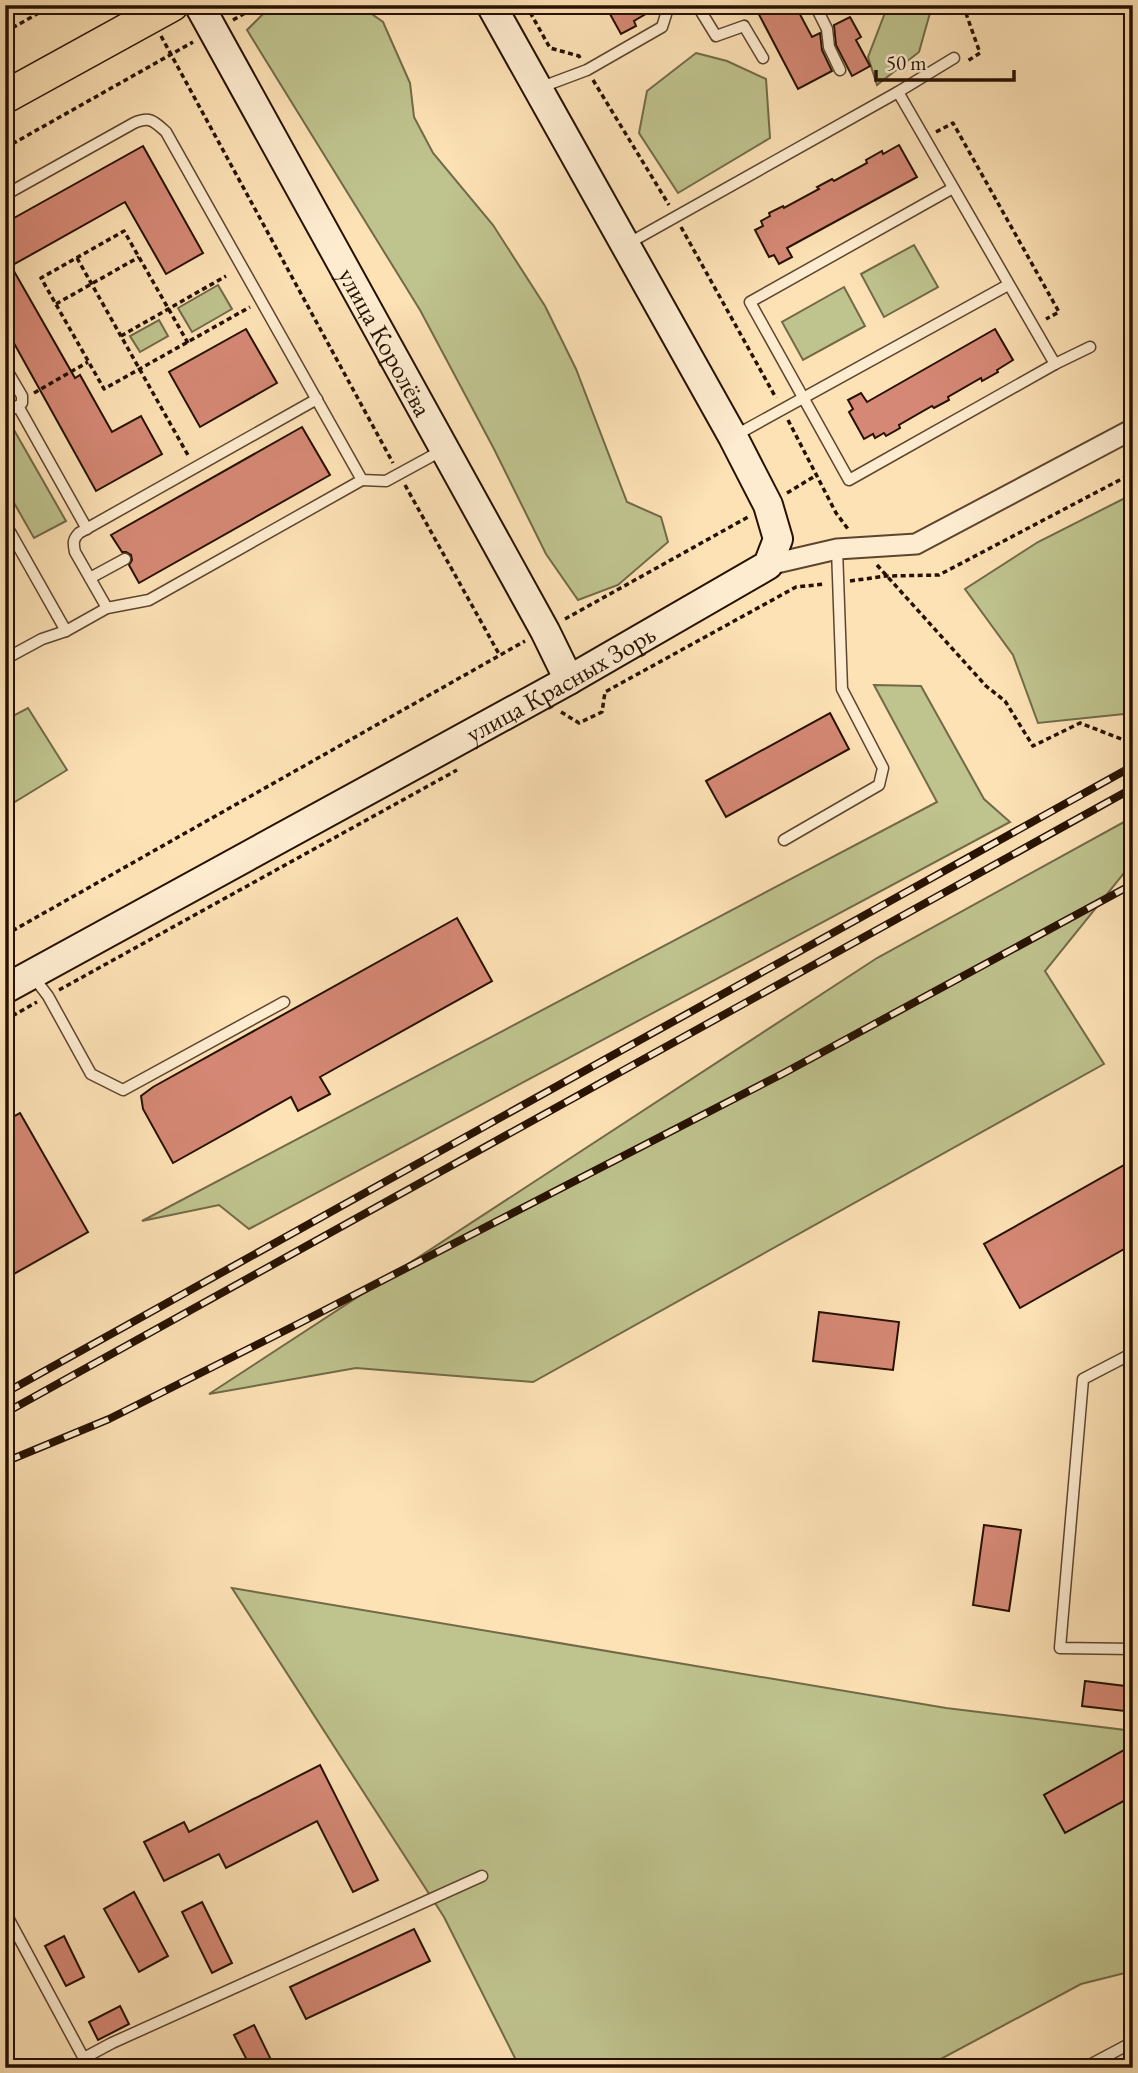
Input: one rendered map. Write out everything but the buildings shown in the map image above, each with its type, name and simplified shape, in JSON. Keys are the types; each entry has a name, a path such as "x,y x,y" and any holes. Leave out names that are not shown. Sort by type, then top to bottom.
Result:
{"main road":[{"path":"5,97 172,5"}],"street":[{"name":"улица Королёва","path":"199,5 545,631 569,680"},
{"path":"491,5 733,437 768,505 778,539 768,565"},
{"name":"улица Красных Зорь","path":"5,989 40,985 768,565 837,549 916,544 1133,429"}],"lane":[{"path":"538,88 587,70 662,27 668,5"},
{"path":"697,5 716,36 744,26 763,58"},
{"path":"815,5 827,29 829,47 840,70"},
{"path":"624,246 954,58"},
{"path":"898,92 1055,365"},
{"path":"5,195 134,123 144,119 155,122 166,132 362,480"},
{"path":"953,188 750,302 849,480 1090,346"},
{"path":"733,437 1009,285"},
{"path":"5,367 87,529"},
{"path":"107,608 75,552 75,538 317,399"},
{"path":"5,413 20,401"},
{"path":"5,659 42,639 66,631 107,608 149,600 362,480 386,481 444,449"},
{"path":"5,523 66,631"},
{"path":"784,840 879,785 883,768 842,689 837,549"},
{"path":"90,578 125,559"},
{"path":"40,985 90,1074 123,1090 284,1002"},
{"path":"1133,1353 1083,1379 1060,1647 1133,1649"},
{"path":"5,1912 87,2063 113,2043 482,1876"},
{"path":"1084,2068 1133,2042"}],"path":[{"path":"5,32 52,5"},
{"path":"5,148 259,5"},
{"path":"526,5 550,48 579,55 676,217 783,410 836,513 886,576 986,686 1005,701 1033,746 1080,723 1129,742"},
{"path":"171,54 499,654"},
{"path":"925,139 953,122 1059,312 1033,327"},
{"path":"188,342 124,231 41,278 104,389 140,369 261,301"},
{"path":"56,304 139,257"},
{"path":"77,258 195,467"},
{"path":"121,336 226,276"},
{"path":"20,401 89,362"},
{"path":"550,719 562,712 579,723 602,712 605,692 796,587 886,576 939,575 1133,473"},
{"path":"5,935 815,476"},
{"path":"5,1020 40,985 464,766"}],"green space":[{"path":"277,5 359,5 383,22 410,83 414,117 433,153 493,225 545,306 576,369 627,502 661,517 668,542 618,585 578,600 546,554 420,310 247,30 264,13"},
{"path":"888,5 938,5 930,13 919,52 877,85 868,57"},
{"path":"696,53 727,61 766,79 770,138 678,193 639,133 647,91"},
{"path":"914,245 938,287 884,317 861,274"},
{"path":"218,285 232,309 192,332 178,308"},
{"path":"844,287 865,326 803,360 782,322"},
{"path":"159,320 168,336 140,352 130,336"},
{"path":"10,423 66,521 34,538 5,487 5,426"},
{"path":"1133,494 1133,718 1124,714 1038,723 1013,655 965,589 1038,542"},
{"path":"874,685 921,686 984,799 1010,822 249,1229 219,1205 142,1221 937,802"},
{"path":"28,708 67,770 5,808 5,720"},
{"path":"1133,817 1133,862 1045,971 1104,1064 533,1382 356,1368 209,1394 877,958"},
{"path":"232,1588 946,1708 1133,1731 1133,1971 1081,1984 924,2068 520,2068 444,1917"}],"railway":[{"path":"5,1393 1133,766"},
{"path":"5,1413 1133,788"},
{"path":"5,1462 109,1419 296,1325 784,1073 1133,884"}]}
